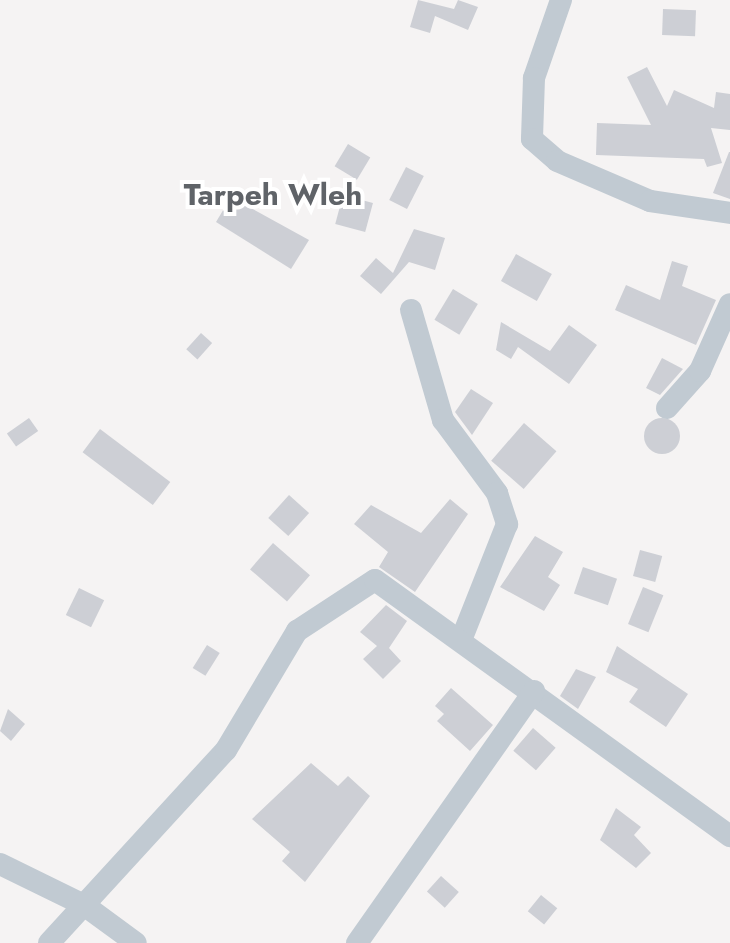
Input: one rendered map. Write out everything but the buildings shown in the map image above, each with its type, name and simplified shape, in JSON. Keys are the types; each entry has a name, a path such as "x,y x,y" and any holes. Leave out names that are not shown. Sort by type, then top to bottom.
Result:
{"street":[{"path":"561,0 534,78 532,139 557,161 650,201 730,213"},
{"path":"667,408 700,371 730,304"},
{"path":"411,310 443,420 497,493 507,524 461,640"},
{"path":"49,943 226,750 297,631 375,580 534,691 730,836"},
{"path":"357,943 534,691"},
{"path":"0,864 84,905 136,943"}],"district":[{"name":"Tarpeh Wleh","path":"273,195"}]}
